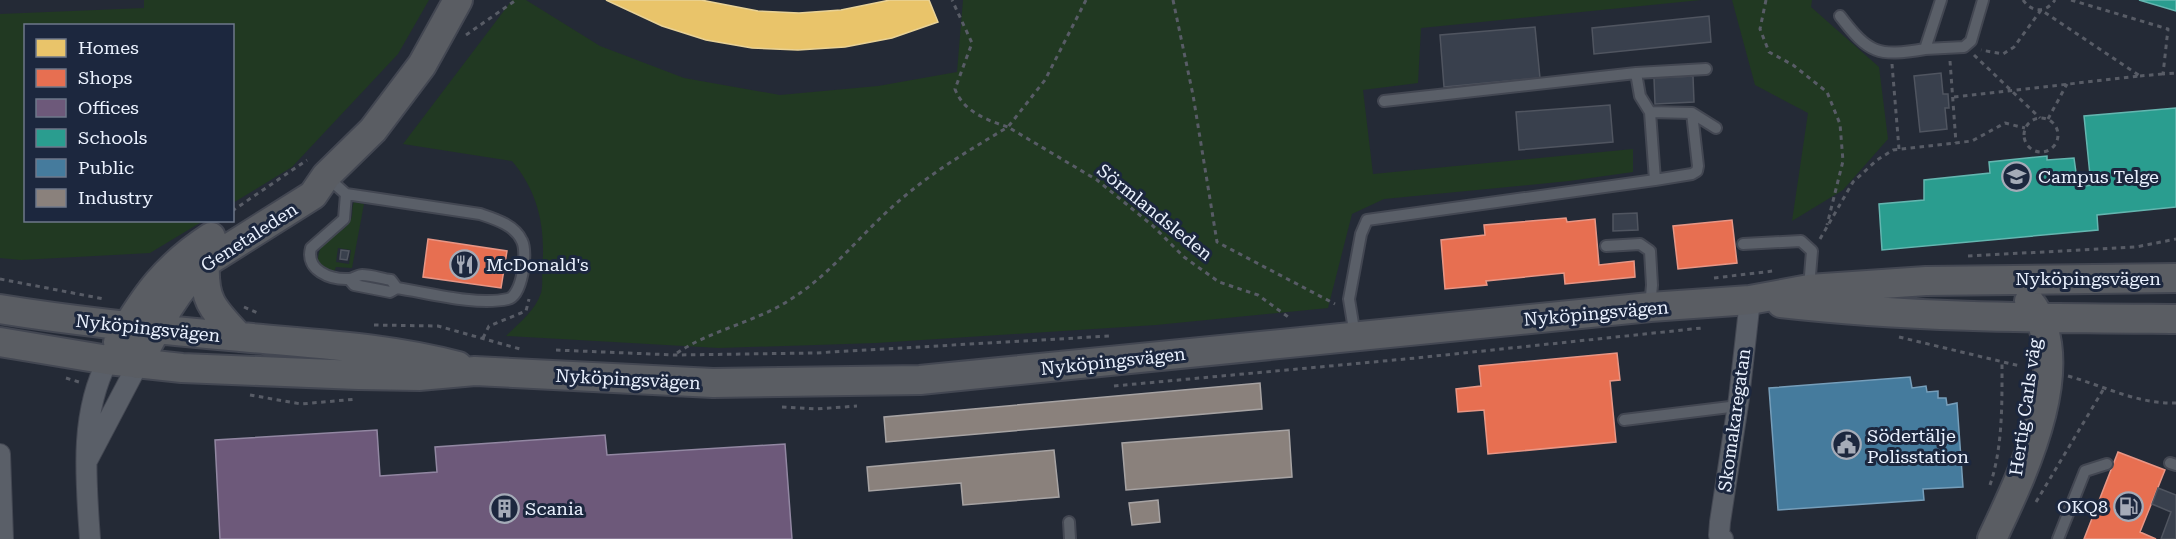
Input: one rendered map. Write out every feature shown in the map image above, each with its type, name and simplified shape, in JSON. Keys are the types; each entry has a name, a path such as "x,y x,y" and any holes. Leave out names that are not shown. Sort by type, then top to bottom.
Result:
{"main road":[{"name":"Genetaleden","path":"138,364 179,290 205,263 313,195 328,176 373,130 422,65 458,0"},
{"name":"Genetaleden","path":"108,360 163,274 187,253 305,180 328,176"},
{"path":"205,263 204,284 213,309 239,337"},
{"name":"Hertig Carls väg","path":"2010,500 2023,438 2039,316 2066,289 2089,278"},
{"name":"Nyköpingsvägen","path":"0,342 138,364 378,375 419,376 475,371 713,383 920,380 1353,324 1808,297 2006,279 2176,278"},
{"name":"Hertig Carls väg","path":"1992,539 2035,440 2044,402 2044,369 2048,349 2039,316 2031,303 2006,279"},
{"name":"Nyköpingsvägen","path":"1808,297 2039,316 2176,319"},
{"name":"Nyköpingsvägen","path":"0,309 127,327 402,353 475,371"},
{"name":"Hertig Carls väg","path":"2044,369 2066,335 2081,318"}],"street":[{"name":"Skomakaregatan","path":"1720,538 1725,477 1737,406 1749,300"},
{"path":"90,539 85,464 89,423 97,384 108,360"},
{"path":"85,464 138,364"},
{"path":"0,454 3,539"}],"lane":[{"path":"1925,49 1941,0"},
{"path":"1840,16 1858,39 1876,51 1891,55 1925,49 1949,49 1965,47 1971,41 1983,0"},
{"path":"1384,101 1636,73 1706,69"},
{"path":"1636,73 1640,96 1650,112 1655,180"},
{"path":"1650,112 1692,113 1716,128"},
{"path":"1353,324 1349,299 1361,234 1367,220 1655,180 1697,171 1692,113"},
{"path":"328,176 480,214 510,227 522,240 525,252 520,287 516,296 491,301 397,288 390,292 354,285 349,279 323,274 314,269 309,254 314,243 344,219 328,176"},
{"path":"1743,243 1801,241 1812,251 1808,297"},
{"path":"1606,246 1640,244 1650,251 1652,285 1650,307"},
{"path":"1624,420 1737,406"},
{"path":"2058,539 2085,471 2107,464"},
{"path":"1069,522 1070,539"}],"path":[{"path":"460,39 516,0"},
{"name":"Sörmlandsleden","path":"952,0 972,43 955,89 960,102 987,120 1008,127 1098,180 1145,219 1184,257 1219,282 1258,295 1291,319 1279,320"},
{"path":"675,355 697,339 787,302 833,269 863,235 906,195 957,158 1008,127 1045,80 1086,0"},
{"path":"1173,0 1193,95 1217,242 1353,324"},
{"path":"1766,0 1760,29 1769,52 1793,65 1827,92 1840,124 1843,161 1826,229"},
{"path":"2023,0 2032,9 2041,10 2140,76"},
{"path":"1965,47 2003,54 2014,47 2041,10 2055,0"},
{"path":"2071,0 2168,29 2163,74"},
{"path":"1965,47 2040,117 2048,119 2057,128 2059,135 2054,147 2048,151 2035,151 2026,142 2025,128 2034,119 2040,117"},
{"path":"1949,49 1956,143"},
{"path":"1891,55 1899,149"},
{"path":"1954,97 2176,73"},
{"path":"2048,119 2067,84"},
{"path":"1812,251 1853,182 1877,160 1899,149 1972,141 2005,123 2025,128"},
{"path":"234,210 328,176"},
{"path":"1963,256 2136,247 2176,239"},
{"path":"0,279 105,299"},
{"path":"213,309 230,300 263,315"},
{"path":"483,338 489,326 526,310"},
{"path":"373,325 438,326 521,349"},
{"path":"544,350 675,355 815,353 1116,336"},
{"path":"1891,336 2002,362 2044,369 2103,390 2140,399 2176,403"},
{"path":"2002,362 2002,405 1994,473 2010,500 2103,390"}],"green space":[{"path":"144,0 429,0 398,54 292,167 234,202 234,24 24,24 24,222 201,222 150,253 21,260 0,258 0,14 144,8"},
{"path":"512,0 526,0 600,46 684,78 780,95 878,86 957,72 963,0 1701,0 1421,28 1418,83 1363,90 1373,174 1633,149 1633,172 1569,181 1384,199 1352,214 1328,308 1156,325 876,343 719,348 506,336 531,311 542,290 543,240 539,212 529,186 512,161 403,144"},
{"path":"1732,0 1812,0 1811,7 1879,67 1888,139 1843,190 1792,221 1808,113 1755,85"},
{"path":"354,202 364,204 352,268 336,267 334,272 322,267 318,261 319,254 325,243 350,221","holes":["338,248 351,250 349,264 336,262"]}],"building: Homes":[{"path":"606,0 701,0 758,11 799,13 841,10 890,0 929,0 938,22 892,38 845,47 798,50 752,48 706,40 662,26"}],"building: Shops":[{"path":"1566,218 1567,222 1595,219 1599,265 1634,261 1635,277 1565,284 1564,273 1486,281 1487,285 1445,289 1441,240 1485,235 1484,225"},
{"path":"1732,220 1737,263 1678,269 1673,226"},
{"name":"McDonald's","path":"428,239 507,251 501,288 423,277"},
{"path":"1617,353 1620,380 1610,381 1616,442 1488,454 1484,410 1458,412 1456,389 1481,386 1479,366"},
{"path":"2118,452 2165,470 2140,532 2156,539 2084,539"}],"building: Offices":[{"name":"Scania","path":"377,430 380,476 437,472 435,447 605,435 607,455 785,444 792,539 220,539 215,440"}],"building: Schools":[{"path":"2139,0 2176,0 2176,11"},
{"name":"Campus Telge","path":"2176,108 2176,207 2097,215 2098,230 1882,250 1879,204 1924,200 1924,180 1990,173 1989,162 2047,156 2047,160 2074,158 2078,187 2091,185 2084,116"}],"building: Public":[{"path":"1910,377 1912,388 1926,386 1927,392 1938,391 1938,398 1946,398 1947,405 1957,403 1963,487 1923,489 1924,500 1778,510 1769,388"}],"building: Industry":[{"path":"1260,383 1262,409 886,442 884,417"},
{"path":"1289,430 1292,477 1126,490 1122,443"},
{"path":"1054,450 1059,497 963,505 961,483 869,491 867,467"},
{"path":"1158,500 1160,522 1132,525 1129,503"}],"building: Other":[{"path":"1709,16 1711,42 1594,54 1592,28"},
{"path":"1535,27 1540,78 1444,87 1440,35"},
{"path":"1941,73 1943,94 1948,94 1949,108 1945,108 1947,129 1920,132 1914,76"},
{"path":"1693,76 1694,102 1655,104 1654,78"},
{"path":"1610,105 1613,142 1519,150 1516,112"},
{"path":"1637,213 1638,230 1613,231 1613,214"},
{"path":"341,250 349,251 347,260 340,259"},
{"path":"2158,488 2176,495 2176,539 2161,539 2171,512 2152,504"}],"place":[{"name":"Campus Telge","path":"2017,176"},
{"name":"McDonald's","path":"465,264"},
{"name":"Södertälje Polisstation","path":"1846,445"},
{"name":"OKQ8","path":"2129,506"},
{"name":"Scania","path":"504,508"}]}
